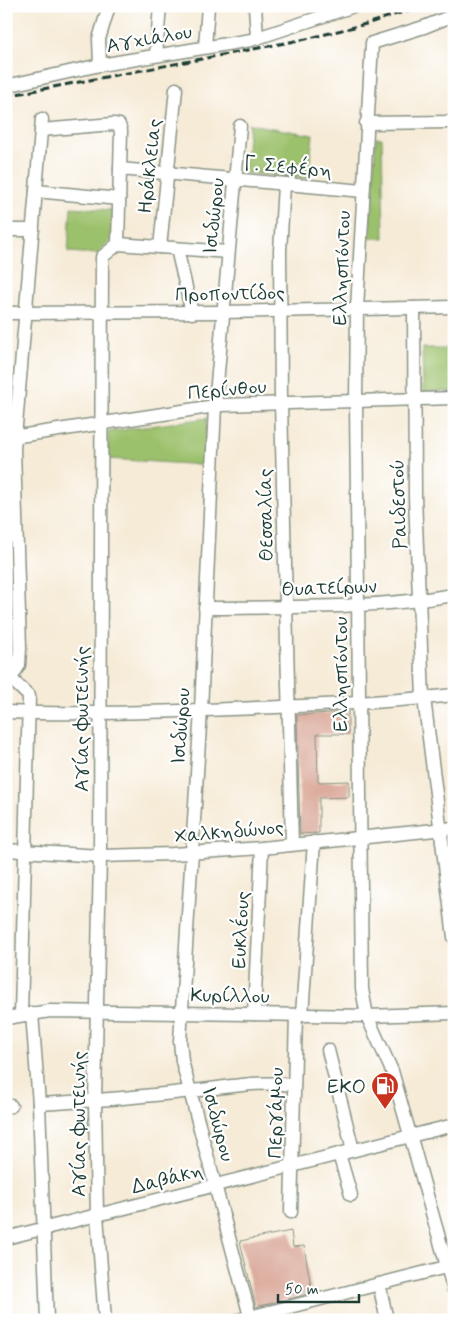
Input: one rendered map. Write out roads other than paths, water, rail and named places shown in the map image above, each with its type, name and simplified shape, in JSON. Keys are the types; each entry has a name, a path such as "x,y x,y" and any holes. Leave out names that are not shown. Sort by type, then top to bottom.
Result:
{"street":[{"path":"100,65 99,39 108,6"},
{"path":"156,55 160,6"},
{"path":"205,47 208,6"},
{"path":"254,6 257,38"},
{"name":"Αγχιάλου","path":"6,86 100,65 257,38 354,6"},
{"name":"Ελλησπόντου","path":"454,15 418,29 372,43 357,309 356,401 362,989 367,1016 389,1062 412,1136 450,1266 454,1291"},
{"name":"Ηράκλειας","path":"160,247 176,88"},
{"path":"366,124 454,122"},
{"path":"46,1320 38,1104 26,1014 26,851 29,696 9,676 18,667 20,648 11,438 27,313 42,125 119,125 121,132 118,244 228,252"},
{"name":"Ισιδώρου","path":"240,126 215,406 201,710 180,1051 251,1318"},
{"name":"Γ. Σεφέρη","path":"120,169 363,191"},
{"name":"Θεσσαλίας","path":"284,185 280,252 281,403 292,844"},
{"path":"36,191 119,199"},
{"path":"6,230 33,230"},
{"name":"Αγίας Φωτεινής","path":"105,1320 97,1215 95,1101 100,856 102,257 118,244"},
{"path":"177,249 192,312"},
{"name":"Προποντίδος","path":"6,313 222,312 454,307"},
{"name":"Ραιδεστού","path":"414,308 416,497 424,698 440,830 449,866 454,937"},
{"name":"Περίνθου","path":"11,438 215,406 454,398"},
{"name":"Θυατείρων","path":"205,608 359,606 420,601 454,595"},
{"path":"6,712 100,713 288,707 359,704 454,695"},
{"name":"Χαλκηδώνος","path":"6,850 100,856 191,853 262,848 454,828"},
{"name":"Περγάμου","path":"291,1212 294,1085 314,842"},
{"name":"Ευκλέους","path":"254,1014 262,848"},
{"name":"Κυρίλλου","path":"6,1018 26,1014 98,1011 367,1016 454,1013"},
{"path":"328,1050 353,1150"},
{"path":"38,1104 95,1101 281,1083 294,1085"},
{"name":"Δαβάκη","path":"6,1238 454,1125"},
{"path":"338,1154 351,1195"},
{"path":"238,1320 450,1266"},
{"path":"379,1284 387,1320"}],"railway":[{"path":"6,96 306,39 366,24 422,6"}],"place":[{"name":"ΕΚΟ","path":"385,1110"}]}
